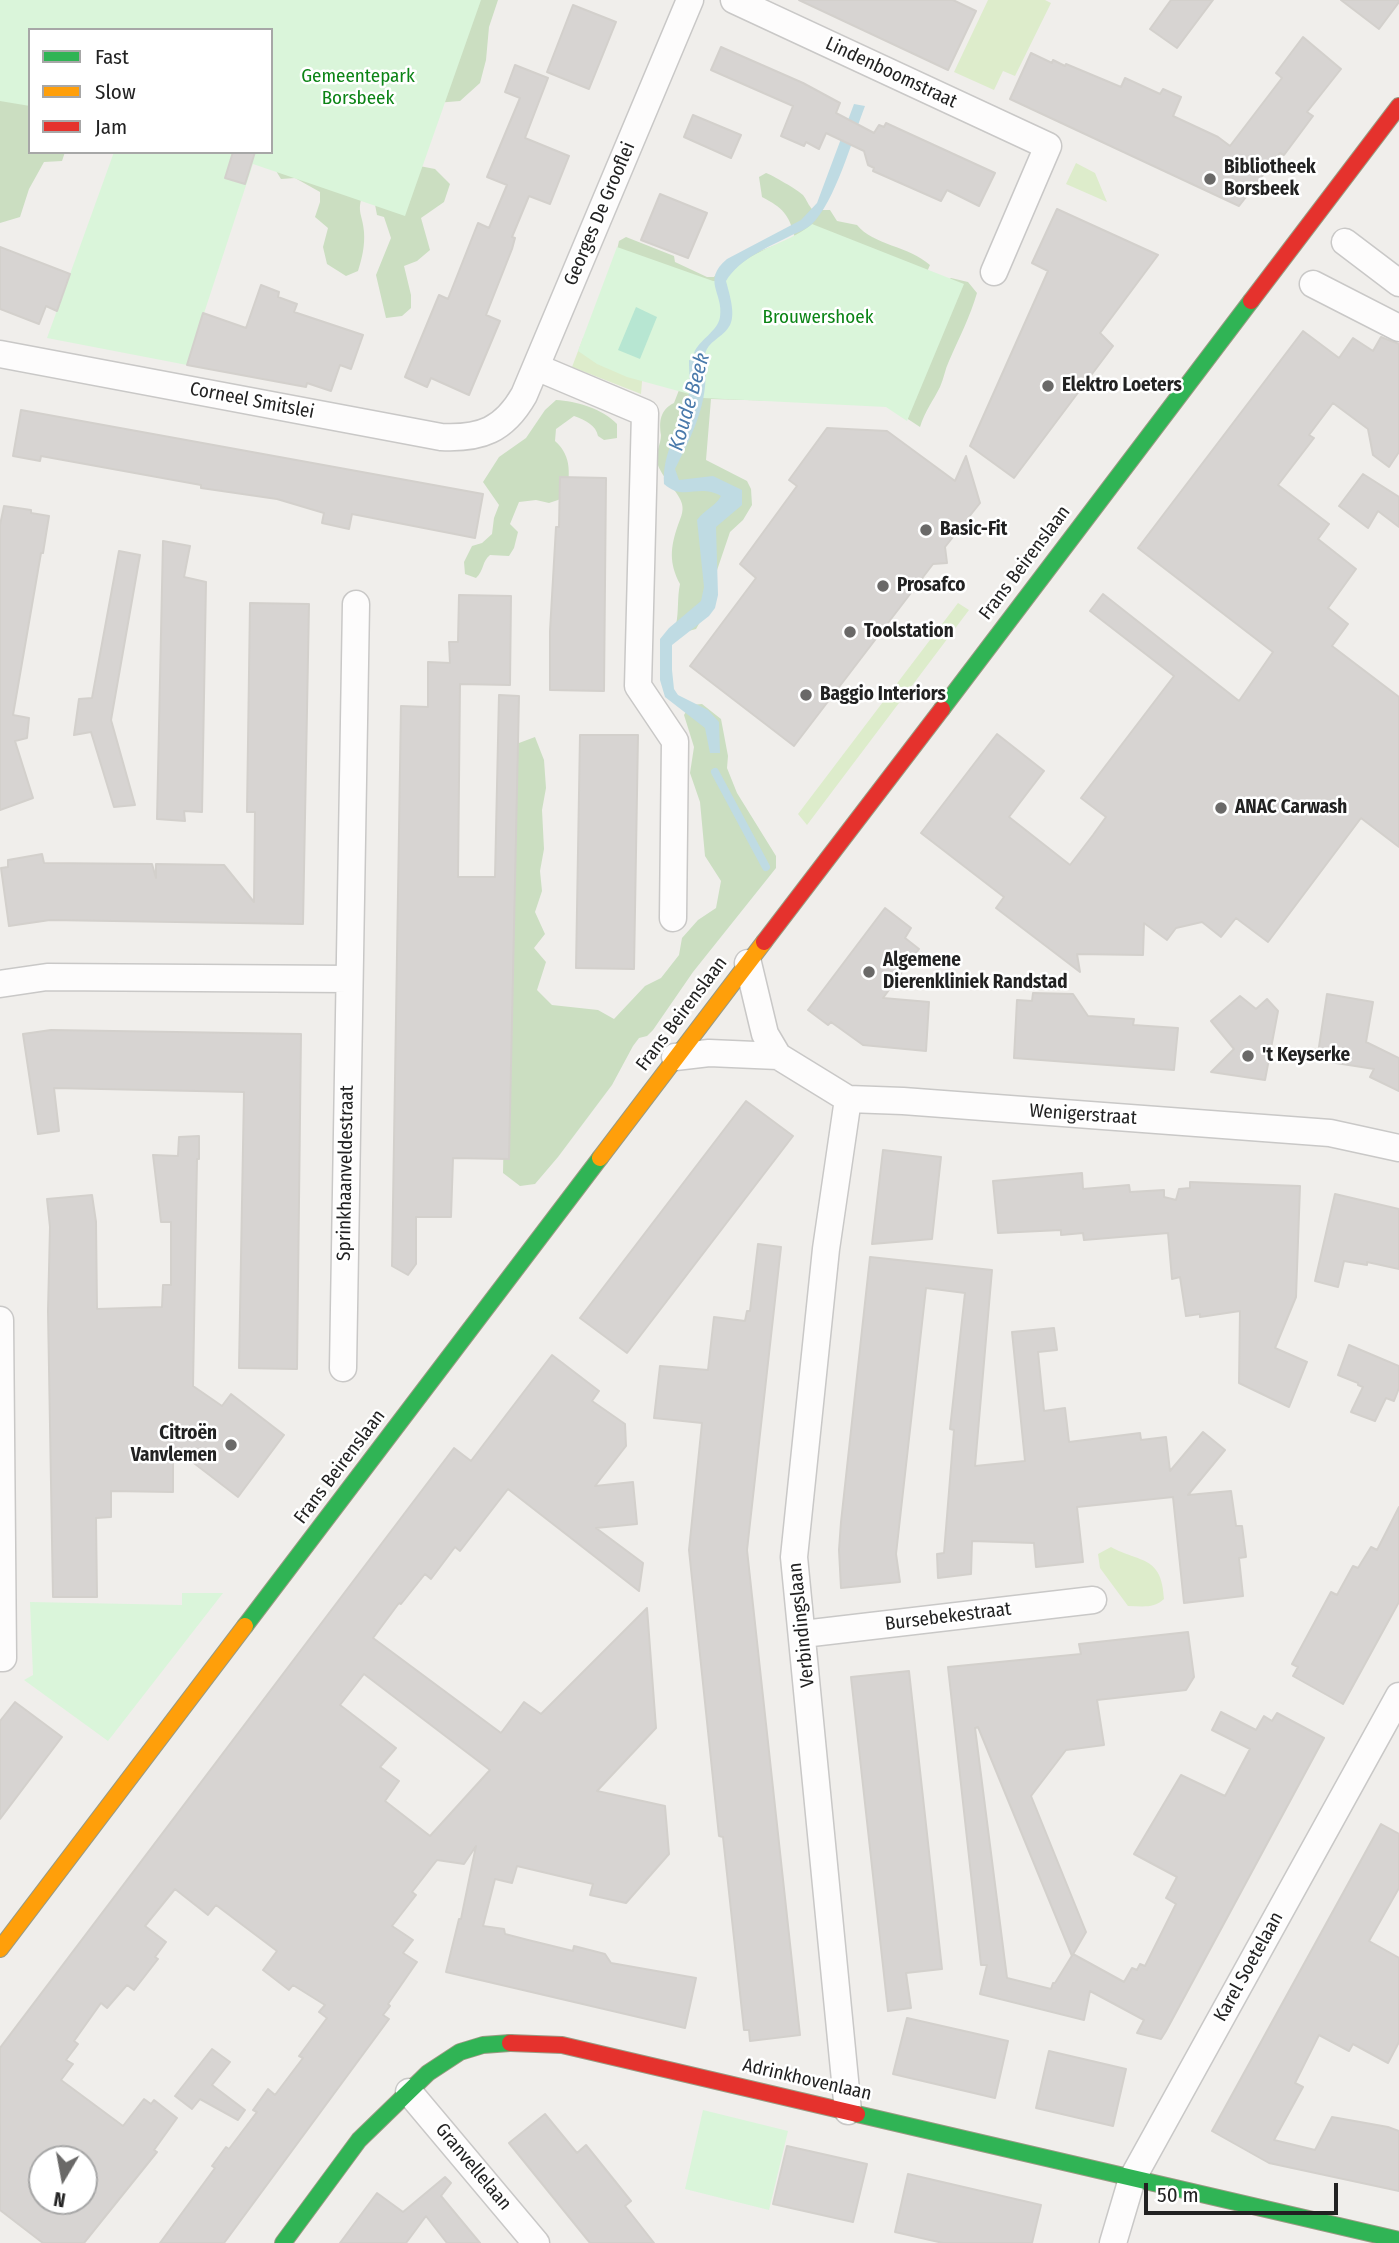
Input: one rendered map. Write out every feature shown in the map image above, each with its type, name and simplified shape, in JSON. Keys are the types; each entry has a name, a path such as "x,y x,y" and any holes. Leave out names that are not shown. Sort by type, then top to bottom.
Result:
{"main road":[{"name":"Frans Beirenslaan","path":"0,1949 1399,106"},
{"name":"Adrinkhovenlaan","path":"283,2243 359,2140 428,2073 460,2052 483,2045 518,2042 562,2045 1399,2240"}],"street":[{"name":"Georges De Grooflei","path":"502,423 515,410 536,367 690,0"},
{"name":"Lindenboomstraat","path":"734,0 1048,146 993,272"},
{"path":"1345,242 1399,284"},
{"path":"1313,284 1399,328"},
{"name":"Corneel Smitslei","path":"0,354 441,437 464,438 486,433 502,423"},
{"path":"536,367 645,413 638,686 675,741 673,918"},
{"name":"Sprinkhaanveldestraat","path":"343,1368 355,604"},
{"path":"748,963 765,1034 778,1056"},
{"path":"0,984 47,977 349,979"},
{"name":"Wenigerstraat","path":"676,1058 709,1053 778,1056 848,1099 1330,1133 1399,1148"},
{"name":"Verbindingslaan","path":"848,1099 826,1249 794,1557 848,2111"},
{"path":"0,1320 3,1658 0,1658"},
{"name":"Bursebekestraat","path":"803,1634 1093,1600"},
{"name":"Karel Soetelaan","path":"1113,2243 1132,2179 1399,1696"},
{"name":"Granvellelaan","path":"409,2092 536,2243"}],"green space":[{"name":"Gemeentepark Borsbeek","path":"0,0 481,0 405,216 253,164 187,365 47,338 113,154 273,154 273,28 28,28 28,106 0,101"},
{"path":"244,0 498,0 489,27 486,60 480,83 460,101 436,103 383,159 435,169 450,184 444,202 421,218 430,250 417,261 404,266 411,295 411,308 402,316 386,318 376,275 391,238 384,217 377,215 373,194 363,194 361,200 364,242 358,271 346,276 327,264 323,247 328,228 315,217 320,192 295,178 281,179 270,161 270,154 273,154 273,28 269,28"},
{"path":"988,0 1045,0 1051,3 1015,76 1003,71 994,90 954,72"},
{"path":"0,28 28,30 28,154 64,154 62,161 44,162 29,189 20,217 0,223"},
{"path":"1076,163 1095,173 1107,202 1066,184"},
{"name":"Brouwershoek","path":"766,173 803,195 813,210 830,210 837,221 857,225 872,237 930,265 926,274 936,287 951,278 968,282 977,293 940,387 920,427 885,404 711,399 706,460 747,481 751,489 752,505 743,520 730,532 713,582 711,603 696,629 685,632 676,625 680,584 672,555 673,541 682,515 681,500 659,468 657,459 662,416 674,403 679,390 615,259 619,241 626,237 674,256 675,262 707,277 714,277 722,265 795,238 784,213 762,197 759,177"},
{"name":"Brouwershoek","path":"812,224 964,284 907,421 886,407 704,398 627,377 597,364 578,351 617,247 713,281 725,281 743,262"},
{"path":"636,307 657,317 640,359 618,350"},
{"path":"583,338 643,370 641,394 572,367"},
{"path":"556,400 580,404 604,414 617,424 617,438 604,440 589,423 574,416 556,429 555,441 567,460 567,497 549,503 536,500 519,502 510,524 518,532 509,556 490,555 476,578 465,574 464,562 472,546 482,543 492,534 499,505 483,482 499,457 526,438 545,410"},
{"path":"958,603 969,610 807,825 798,814"},
{"path":"702,704 721,719 728,756 727,768 737,793 776,856 776,868 693,972 653,1030 647,1036 639,1038 612,1085 558,1157 535,1184 520,1186 503,1173 511,746 535,737 544,760 546,788 542,810 542,891 535,912 545,934 534,948 546,962 537,990 552,1005 598,1010 614,1019 645,986 661,978 679,955 682,938 698,920 716,908 721,881 705,856 700,802 690,773 694,747 684,715 690,705"},
{"path":"1111,1547 1154,1567 1159,1575 1164,1599 1152,1606 1128,1606 1100,1568 1098,1554"},
{"path":"182,1593 223,1593 108,1741 24,1680 33,1675 30,1602 182,1605"},
{"path":"703,2110 788,2131 769,2210 685,2189"}],"water":[{"path":"854,104 865,106 835,186 820,215 809,226 756,254 732,273 726,281 732,309 730,325 709,346 705,355 694,353 719,322 720,309 714,281 719,267 727,259 801,220 817,203"},
{"name":"Koude Beek","path":"689,360 705,363 706,378 702,405 675,469 679,480 713,476 742,490 742,505 716,527 718,595 715,608 709,616 672,645 674,689 678,695 708,710 719,722 720,753 710,753 705,728 665,697 660,680 660,639 701,601 704,587 697,520 721,496 705,491 678,492 664,484 666,461 688,399"}],"building":[{"path":"799,0 953,0 976,11 948,70"},
{"path":"1171,0 1213,0 1177,48 1150,29"},
{"path":"1341,0 1399,0 1399,2 1379,29"},
{"path":"573,5 616,22 589,89 547,72"},
{"path":"1303,37 1341,69 1307,112 1313,116 1284,155 1280,153 1239,206 1010,99 1031,53 1121,87 1125,78 1160,94 1163,89 1181,97 1173,116 1218,137 1230,146 1282,78 1276,73"},
{"path":"721,47 803,83 840,103 836,113 874,133 879,125 884,127 886,123 995,173 979,206 947,190 941,201 873,171 874,168 868,165 864,151 826,133 819,149 806,142 804,146 781,136 793,106 711,70"},
{"path":"515,65 548,78 525,138 569,156 550,204 529,196 486,315 500,321 469,395 431,378 427,387 405,377 439,295 448,299 478,223 489,228 507,185 487,177 520,98 505,92"},
{"path":"693,115 741,135 731,158 684,137"},
{"path":"232,154 254,154 245,184 225,178"},
{"path":"660,194 707,213 688,258 641,240"},
{"path":"1057,209 1158,255 1100,333 1113,346 1014,478 970,446 1048,271 1032,263"},
{"path":"0,247 70,274 57,311 46,306 39,324 0,309"},
{"path":"261,285 279,292 278,297 297,304 294,312 363,335 351,369 340,365 331,391 307,383 306,387 187,365 203,313 246,328"},
{"path":"1303,331 1339,358 1353,338 1373,351 1381,337 1399,344 1399,452 1389,467 1373,455 1368,429 1333,403 1309,435 1314,438 1278,485 1329,524 1318,539 1356,569 1328,608 1348,624 1332,646 1399,697 1399,847 1361,818 1268,942 1236,918 1221,937 1202,922 1176,928 1167,940 1144,923 1143,955 1077,954 1080,972 996,908 1004,897 921,833 997,734 1044,771 1009,817 1070,865 1093,835 1106,817 1081,798 1174,676 1090,611 1103,594 1239,701 1273,652 1138,548"},
{"path":"21,410 483,494 475,538 352,514 349,529 322,523 324,513 277,499 201,488 201,485 41,456 40,461 13,456"},
{"path":"827,428 887,431 955,481 966,456 980,503 945,547 947,563 933,564 794,746 690,666 756,578 740,564 797,486 789,480"},
{"path":"1363,474 1399,497 1399,527 1378,511 1368,528 1339,506"},
{"path":"560,477 606,478 604,691 550,690 550,631 556,527 559,527"},
{"path":"4,506 49,516 13,715 29,718 27,738 15,741 33,798 0,810 0,525"},
{"path":"163,541 190,546 184,577 206,582 202,812 184,811 185,821 157,819"},
{"path":"119,551 140,555 111,720 135,805 114,807 91,732 74,735 79,699 92,698"},
{"path":"459,595 511,596 510,685 460,684 458,877 495,877 499,695 519,696 509,1159 453,1158 451,1217 416,1217 416,1264 408,1275 392,1266 401,706 428,707 428,662 450,663 449,642 458,642"},
{"path":"250,603 309,604 303,924 50,920 9,926 1,868 8,867 8,860 42,854 44,863 152,864 156,878 156,864 224,865 254,902 255,812 247,812"},
{"path":"580,735 638,735 634,969 576,968"},
{"name":"Algemene Dierenkliniek Randstad","path":"885,908 911,928 905,938 919,949 883,998 929,1002 926,1051 863,1045 831,1022 828,1025 808,1010"},
{"path":"1033,993 1073,994 1088,1016 1134,1019 1133,1025 1178,1028 1174,1070 1014,1058 1017,1000 1032,1001"},
{"path":"1327,994 1373,1002 1366,1042 1399,1058 1399,1091 1370,1077 1374,1069 1317,1060"},
{"path":"1240,996 1256,1009 1267,999 1278,1011 1265,1080 1211,1072 1234,1049 1211,1021"},
{"path":"51,1030 301,1034 297,1369 239,1368 244,1092 54,1088 59,1131 38,1134 23,1034"},
{"path":"746,1101 793,1136 627,1353 580,1318"},
{"path":"199,1136 193,1386 222,1406 231,1394 284,1435 238,1497 173,1447 173,1492 111,1491 111,1517 96,1518 97,1597 53,1597 48,1311 50,1227 47,1199 92,1195 96,1222 97,1309 162,1307 163,1285 171,1285 171,1222 161,1222 153,1155 178,1156 179,1137"},
{"path":"883,1150 941,1157 932,1239 872,1244"},
{"path":"1082,1173 1083,1189 1129,1185 1130,1192 1164,1190 1164,1197 1176,1200 1179,1189 1190,1188 1190,1182 1300,1186 1296,1297 1275,1348 1307,1362 1289,1407 1239,1383 1240,1311 1200,1317 1200,1314 1186,1316 1180,1277 1172,1279 1168,1233 1084,1240 1083,1233 1061,1235 1061,1230 998,1233 993,1181"},
{"path":"1335,1194 1399,1209 1399,1269 1367,1262 1367,1265 1344,1261 1338,1287 1315,1281"},
{"path":"758,1244 781,1247 747,1550 800,2035 750,2041 749,2030 744,2030 723,1837 719,1836 689,1550 702,1423 654,1418 660,1366 708,1370 714,1317 745,1321 747,1311 750,1311"},
{"path":"870,1257 992,1270 975,1466 1025,1461 1012,1332 1054,1328 1057,1350 1038,1352 1044,1411 1065,1408 1069,1442 1140,1433 1141,1440 1166,1437 1170,1471 1203,1432 1225,1450 1188,1495 1231,1491 1236,1526 1242,1526 1246,1557 1239,1558 1243,1596 1184,1603 1173,1497 1077,1507 1083,1562 1036,1567 1034,1543 972,1541 971,1574 938,1578 937,1554 944,1553 954,1430 950,1429 965,1293 926,1288 896,1554 900,1582 841,1588 841,1522"},
{"path":"1349,1345 1399,1366 1399,1388 1394,1401 1386,1398 1375,1421 1351,1412 1363,1387 1338,1375"},
{"path":"552,1355 599,1391 592,1401 625,1424 626,1446 595,1486 633,1482 637,1524 596,1528 643,1563 639,1591 508,1489 460,1551 455,1547 431,1579 425,1574 373,1638 501,1733 524,1702 541,1714 647,1608 656,1728 597,1791 665,1806 669,1854 626,1903 590,1895 593,1884 517,1866 512,1883 495,1879 483,1926 504,1929 505,1934 573,1951 574,1946 605,1954 611,1963 696,1978 685,2028 446,1972 461,1919 476,1846 464,1864 437,1860 412,1892 416,1895 392,1926 413,1940 403,1953 417,1962 388,2004 390,2006 383,2015 389,2019 224,2243 160,2243 215,2168 212,2166 226,2147 229,2149 257,2112 253,2110 268,2089 275,2095 303,2058 299,2056 327,2018 319,2012 325,2005 293,1985 289,1990 263,1970 277,1951 216,1905 208,1915 175,1889 145,1926 166,1942 155,1957 158,1959 134,1990 127,1985 107,2008 101,2003 74,2041 78,2044 66,2060 73,2064 61,2080 123,2126 144,2099 151,2104 154,2100 177,2118 154,2150 157,2152 84,2243 43,2243 0,2210 0,2048 454,1448 471,1461","holes":["364,1674 490,1770 430,1836 385,1801 399,1781 380,1767 396,1748 340,1705"]},
{"path":"1399,1507 1399,1602 1343,1704 1293,1676 1298,1667 1292,1664 1331,1592 1337,1595 1353,1566 1358,1568 1371,1547 1377,1550"},
{"path":"1188,1632 1194,1677 1186,1690 1097,1700 1104,1745 1066,1750 1031,1796 1086,1932 1073,1954 1124,1982 1132,1968 1137,1970 1140,1964 1145,1966 1176,1904 1166,1898 1177,1877 1134,1854 1181,1775 1225,1796 1250,1749 1212,1730 1221,1712 1256,1730 1264,1716 1272,1721 1277,1713 1324,1738 1161,2039 1137,2033 1144,2020 1090,1991 1084,2020 980,1994 987,1965 981,1965 948,1667 1081,1654 1079,1644","holes":["978,1727 1072,1956 1051,1989 1007,1978 975,1728"]},
{"path":"909,1671 942,1969 906,1973 911,2008 888,2011 851,1677"},
{"path":"15,1702 62,1737 0,1819 0,1721"},
{"path":"1381,1824 1399,1834 1399,1888 1369,1941 1399,1958 1399,2042 1388,2063 1353,2044 1349,2051 1319,2035 1295,2083 1303,2087 1274,2140 1315,2150 1332,2117 1399,2131 1399,2191 1269,2163 1212,2131"},
{"path":"907,2018 1008,2041 995,2098 893,2074"},
{"path":"212,2049 230,2062 212,2085 245,2110 238,2120 200,2099 192,2109 175,2096"},
{"path":"1049,2051 1126,2069 1113,2126 1036,2108"},
{"path":"545,2114 577,2153 586,2145 631,2201 625,2206 654,2243 590,2243 509,2143"},
{"path":"787,2146 867,2164 853,2222 773,2204"},
{"path":"908,2174 1041,2205 1032,2243 943,2243 895,2232"},
{"path":"445,2177 451,2183 441,2196 480,2243 447,2243 426,2216 406,2243 340,2243 377,2193 403,2212"}],"waterway":[{"path":"715,772 766,867"}],"traffic: fast":[{"path":"942,709 1251,301"},
{"path":"245,1626 600,1158"},
{"path":"283,2243 359,2140 428,2073 460,2052 483,2045 510,2043"},
{"path":"857,2114 1399,2240"}],"traffic: slow":[{"path":"600,1158 764,942"},
{"path":"0,1949 245,1626"}],"traffic: jam":[{"path":"1251,301 1399,106"},
{"path":"764,942 942,709"},
{"path":"510,2043 562,2045 857,2114"}],"place":[{"name":"Bibliotheek Borsbeek","path":"1210,179"},
{"name":"Elektro Loeters","path":"1048,386"},
{"name":"Basic-Fit","path":"926,530"},
{"name":"Prosafco","path":"883,586"},
{"name":"Toolstation","path":"850,632"},
{"name":"Baggio Interiors","path":"806,695"},
{"name":"ANAC Carwash","path":"1221,808"},
{"name":"Algemene Dierenkliniek Randstad","path":"869,972"},
{"name":"'t Keyserke","path":"1248,1056"},
{"name":"Citroën Vanvlemen","path":"231,1445"}]}
